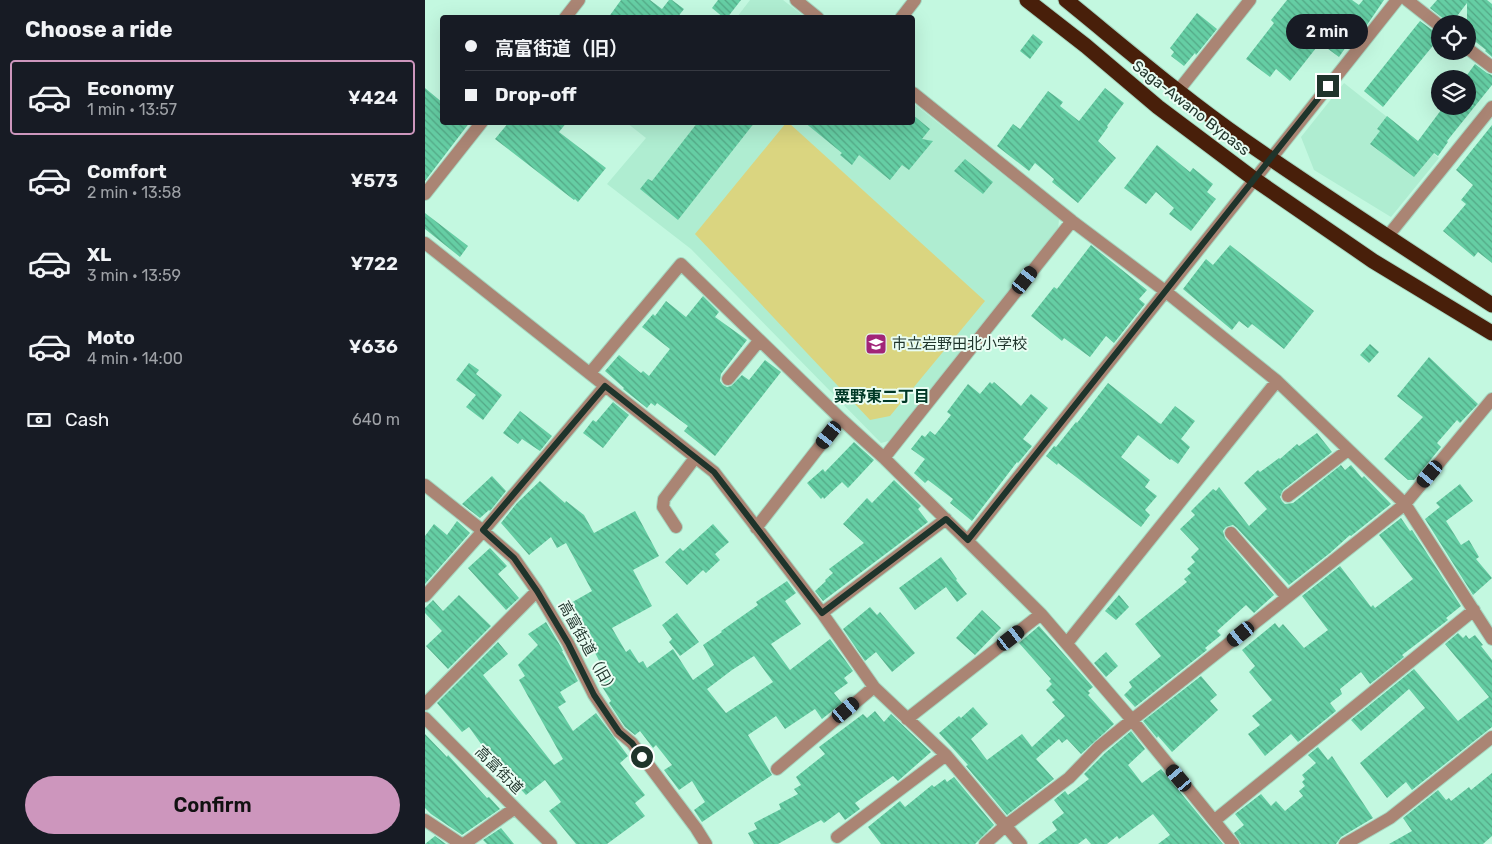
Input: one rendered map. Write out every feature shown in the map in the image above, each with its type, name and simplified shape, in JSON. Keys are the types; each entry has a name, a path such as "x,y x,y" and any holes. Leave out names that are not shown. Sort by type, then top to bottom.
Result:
{"highway":[{"name":"Saga-Awano Bypass","path":"1027,0 1086,46 1158,107 1254,179 1373,261 1492,333"},
{"name":"Saga-Awano Bypass","path":"1066,0 1179,91 1271,158 1387,237 1492,304"}],"street":[{"path":"567,15 579,0"},
{"path":"796,0 815,15"},
{"path":"903,15 915,0"},
{"path":"1179,91 1250,0"},
{"path":"968,540 1397,0"},
{"path":"1407,0 1431,19"},
{"path":"1476,55 1492,68"},
{"path":"915,95 1072,221 1165,291 1277,381 1405,504 1492,639"},
{"path":"1387,237 1492,107"},
{"path":"425,194 480,125"},
{"path":"884,458 1072,221"},
{"path":"425,243 714,472 822,613 874,687 946,755 1021,844"},
{"path":"590,373 681,264 759,341 884,458 1041,614 1132,720 1233,844"},
{"path":"728,379 759,341"},
{"path":"1067,643 1277,381"},
{"path":"425,596 605,386"},
{"path":"985,844 1005,826 1069,778 1099,747 1132,720 1405,504 1492,399"},
{"path":"756,528 841,419"},
{"path":"1288,496 1348,450"},
{"path":"677,527 663,507 664,499 695,458"},
{"name":"高富街道（旧）","path":"425,485 483,530 514,558 537,591 568,643 594,695 619,732 632,743 706,844"},
{"path":"822,613 946,519"},
{"path":"1231,533 1287,598"},
{"path":"425,704 537,591"},
{"path":"1215,820 1474,610"},
{"path":"907,719 1041,614"},
{"path":"777,769 874,687"},
{"name":"高富街道","path":"425,718 551,844"},
{"path":"1345,844 1390,818 1492,737"},
{"path":"837,837 946,755"},
{"path":"425,820 463,844 515,808"}],"shaded area":[{"path":"750,0 783,0 802,15 739,15"},
{"path":"1344,83 1439,158 1391,217 1314,170 1301,137"},
{"name":"市立岩野田北小学校","path":"915,105 1059,219 1058,231 892,440 881,443 691,249 607,184 646,138 630,125 915,125"},
{"path":"784,125 791,125 985,301 890,416 870,420 695,234"}],"building":[{"path":"621,0 650,0 662,9 669,0 672,0 684,9 679,15 610,15"},
{"path":"718,0 741,0 729,15 720,15 712,8"},
{"path":"1287,0 1352,0 1359,5 1363,0 1384,0 1367,25 1362,21 1345,42 1348,44 1339,57 1320,43 1290,81 1276,69 1270,77 1246,59 1274,23 1271,20"},
{"path":"1437,0 1487,0 1492,4 1492,57 1476,42 1476,15 1467,15 1467,3 1458,15 1439,15 1430,8"},
{"path":"1197,13 1217,29 1196,55 1195,53 1184,66 1171,56 1174,52 1170,48"},
{"path":"1420,21 1431,29 1431,48 1383,107 1364,91"},
{"path":"1033,34 1043,42 1030,59 1020,51"},
{"path":"1475,64 1492,75 1492,85 1476,105 1476,70 1471,70"},
{"path":"425,88 440,100 440,125 468,125 425,181"},
{"path":"1105,88 1124,103 1098,141 1116,158 1078,203 1052,182 1054,179 1035,163 1029,171 997,146 1013,124 1020,129 1048,91 1063,102 1060,106 1079,121"},
{"path":"1437,115 1468,115 1447,141 1438,156 1434,153 1414,177 1370,144 1380,131 1377,129 1387,116 1418,141"},
{"path":"915,117 930,129 922,139 933,141 909,170 902,165 890,180 859,155 852,165 840,155 842,153 808,125 915,125"},
{"path":"507,125 565,125 559,132 606,168 578,202 495,139"},
{"path":"696,125 753,125 678,220 640,189 648,179 652,181"},
{"path":"1492,125 1492,263 1478,252 1474,257 1443,231 1466,204 1461,200 1473,185 1456,170"},
{"path":"1157,145 1190,172 1193,168 1213,184 1207,192 1216,199 1191,231 1169,214 1174,208 1156,192 1146,204 1124,188"},
{"path":"965,159 993,182 983,194 954,171"},
{"path":"425,213 468,246 460,257 425,229"},
{"path":"1091,245 1147,290 1139,299 1145,304 1114,343 1106,336 1090,357 1064,338 1062,341 1031,316 1054,287 1057,289"},
{"path":"1230,245 1314,311 1284,349 1252,324 1248,328 1239,321 1232,330 1183,289 1206,259 1213,265"},
{"path":"703,296 719,312 715,317 747,340 721,374 720,381 723,385 731,386 742,375 749,380 765,360 781,372 715,456 684,431 688,426 657,403 655,406 651,403 647,408 623,389 605,371 619,355 641,373 643,371 649,376 670,349 642,327 653,314 655,316 666,301 686,317"},
{"path":"1370,344 1379,352 1369,363 1360,355"},
{"path":"1429,357 1478,404 1460,423 1457,420 1437,443 1441,447 1414,480 1408,480 1384,459 1423,417 1397,396"},
{"path":"469,363 479,370 476,374 502,395 483,420 466,407 476,395 456,380"},
{"path":"990,382 992,384 994,382 1021,406 1031,394 1048,408 1023,439 1032,446 1017,462 972,521 950,503 953,499 928,480 925,483 914,473 925,459 911,449 922,435 925,437 930,431 935,435 951,415 947,412 968,384 980,394"},
{"path":"1108,383 1161,424 1175,406 1195,421 1181,439 1190,447 1178,464 1138,435 1121,457 1150,480 1145,487 1157,496 1145,510 1150,515 1141,527 1058,463 1057,465 1046,456 1077,423"},
{"path":"613,402 629,415 603,448 583,433 593,420 596,422"},
{"path":"520,411 552,436 540,451 522,439 518,444 503,433"},
{"path":"1317,433 1332,452 1283,490 1280,497 1285,504 1293,503 1341,465 1345,470 1351,465 1362,478 1364,476 1391,504 1289,585 1237,528 1233,525 1226,527 1223,531 1225,538 1274,595 1254,613 1246,605 1217,631 1221,635 1205,648 1207,650 1135,707 1124,695 1132,687 1129,682 1161,656 1135,624 1187,582 1184,579 1191,573 1187,569 1195,562 1191,557 1199,549 1180,529 1195,515 1191,511 1213,489 1216,491 1219,487 1249,526 1267,509 1244,483 1258,470 1260,472 1280,459 1297,444 1299,446"},
{"path":"854,442 874,460 848,488 842,482 824,499 823,497 821,499 807,483 823,469 825,472"},
{"path":"492,476 506,491 490,511 480,518 462,504"},
{"path":"894,480 921,506 918,509 928,522 823,601 815,591 833,573 829,569 864,543 843,524 867,498 872,503"},
{"path":"540,481 565,503 566,501 584,515 594,533 635,511 659,556 633,570 652,606 612,628 626,652 630,649 639,663 643,661 647,668 673,649 693,680 714,665 703,645 758,605 756,602 787,581 796,593 785,601 801,624 771,644 790,670 830,639 853,671 844,678 848,683 834,693 842,703 822,719 815,709 785,729 776,716 748,735 772,775 702,822 694,810 705,802 692,781 679,790 664,770 672,765 656,745 653,748 640,731 635,735 625,727 609,703 611,701 593,672 602,666 569,604 592,591 566,543 557,548 551,537 529,555 501,523 517,503","holes":["754,656 773,682 726,713 707,689"]},
{"path":"1460,484 1473,501 1446,521 1461,545 1469,540 1479,557 1476,559 1492,578 1473,595 1425,519 1440,507 1436,503"},
{"path":"1401,518 1410,531 1412,530 1461,606 1446,618 1448,620 1402,655 1404,657 1370,684 1361,672 1340,689 1342,694 1330,703 1336,711 1298,742 1291,734 1265,756 1248,734 1260,725 1252,716 1272,700 1249,672 1255,666 1242,650 1275,623 1279,628 1283,624 1304,648 1328,630 1302,596 1340,566 1371,607 1373,605 1375,608 1413,579 1379,535"},
{"path":"457,521 470,533 425,584 425,536 434,524 447,535"},
{"path":"713,524 729,542 715,554 720,560 706,573 703,570 687,585 665,562 680,548 683,551"},
{"path":"490,548 507,566 498,574 519,598 506,610 468,568"},
{"path":"941,557 967,594 957,602 946,587 915,610 899,588"},
{"path":"459,595 491,626 448,669 426,646 442,631 425,613 425,608 433,600 443,611"},
{"path":"1119,595 1129,607 1116,620 1105,611"},
{"path":"870,607 877,615 880,612 915,653 892,672 876,652 865,661 843,629"},
{"path":"982,610 1001,628 975,655 956,638"},
{"path":"677,613 699,642 680,656 669,642 672,639 662,625"},
{"path":"546,622 578,681 560,692 566,702 558,707 573,731 596,713 628,756 620,763 645,795 635,803 645,816 607,844 576,844 549,811 561,802 545,780 526,795 489,755 469,727 462,732 437,703 498,642 508,654 483,675 554,765 563,759 519,680 525,676 518,665 538,645 528,634"},
{"path":"1039,626 1093,687 1088,691 1090,693 1088,695 1114,724 1081,754 1067,739 1062,743 1059,739 1036,759 1054,779 1007,815 966,766 968,765 939,733 973,707 988,724 971,739 987,760 1022,734 1032,747 1065,716 1052,702 1055,700 1046,690 1052,684 1049,681 1051,679 1019,643"},
{"path":"1458,633 1463,638 1466,635 1469,639 1475,635 1492,660 1492,727 1412,790 1406,782 1387,798 1360,763 1425,708 1409,689 1361,731 1351,720 1414,669 1458,721 1489,697 1445,644"},
{"path":"1106,652 1118,666 1106,677 1094,663"},
{"path":"1201,676 1217,695 1210,701 1218,710 1172,752 1143,721"},
{"path":"875,711 884,722 891,714 931,752 898,781 893,776 855,803 860,809 845,820 839,812 824,823 821,820 778,844 754,844 748,833 757,829 754,823 781,809 779,804 798,794 794,789 801,785 796,777 825,754 819,747 863,714 867,718"},
{"path":"1131,731 1145,749 1128,765 1142,783 1161,769 1223,844 1158,844 1170,835 1153,814 1119,839 1117,836 1107,844 1091,844 1086,838 1078,844 1038,844 1057,830 1052,822 1064,813 1054,800 1065,791 1068,795 1089,779 1084,774"},
{"path":"425,734 500,809 462,835 425,808"},
{"path":"1318,747 1328,760 1332,756 1373,818 1341,837 1336,844 1241,844 1234,833 1244,825 1235,814 1261,794 1271,806 1276,801 1285,811 1303,796 1299,791 1305,786 1302,782 1305,779 1302,775 1316,763 1308,755"},
{"path":"1492,773 1492,836 1483,844 1389,844 1412,831 1403,818 1438,790 1446,800 1449,798 1451,801 1469,787 1471,790"},
{"path":"954,777 994,825 975,844 881,844 868,827 900,801 905,807 932,785 934,787 945,779 947,782"},
{"path":"501,828 514,844 487,844 483,840"},
{"path":"435,836 446,844 425,844"}],"place":[{"name":"市立岩野田北小学校","path":"876,344"}],"district":[{"name":"粟野東二丁目","path":"882,396"}],"route":[{"path":"642,757 632,743 619,732 594,695 568,643 537,591 514,558 483,530 605,386 714,472 822,613 946,519 968,540 1328,86"}]}
